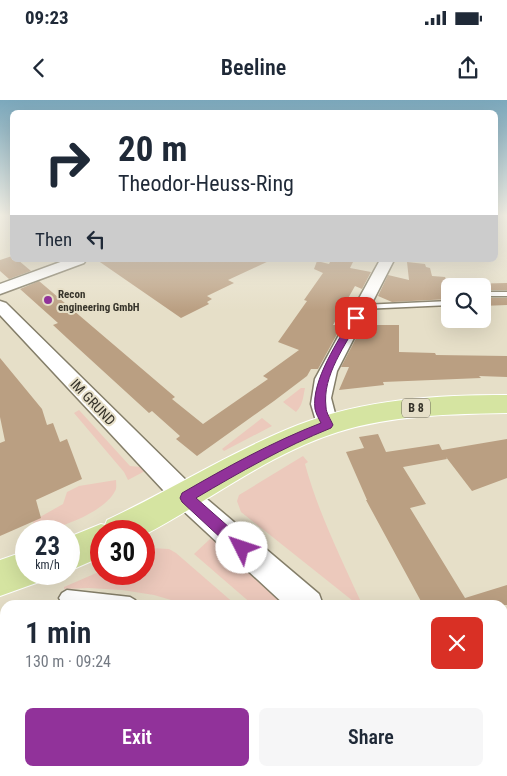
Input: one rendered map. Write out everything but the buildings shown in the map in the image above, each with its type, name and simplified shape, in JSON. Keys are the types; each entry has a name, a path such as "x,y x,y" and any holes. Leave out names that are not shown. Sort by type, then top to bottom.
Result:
{"main road":[{"name":"B 8","path":"141,520 186,498 239,466 295,438 328,425 352,418 396,410 458,405 507,404"},
{"path":"0,578 15,573"}],"street":[{"path":"0,288 72,262"},
{"path":"328,425 320,409 321,388 327,371 386,262"},
{"name":"IM GRUND","path":"0,306 186,498 302,600"}],"lane":[{"path":"491,294 507,294"},
{"path":"362,308 441,304"},
{"path":"68,598 86,600"}],"shaded area":[{"path":"301,388 305,388 300,407 296,412 283,402"},
{"path":"79,410 130,466 141,467 145,471 128,480 124,472 74,413"},
{"path":"262,418 272,426 224,451 222,449"},
{"path":"303,456 308,462 305,464 323,517 360,600 352,600 241,512 237,501 239,495"},
{"path":"116,480 116,490 110,499 79,519 35,520 63,504 67,492 79,486"},
{"path":"211,538 281,600 247,600 194,554"},
{"path":"155,548 169,549 230,600 171,600 122,590 64,589 64,587 69,585 80,585 80,580 90,576 90,585 155,585"}],"place":[{"name":"Recon engineering GmbH","path":"48,300"}],"route":[{"path":"242,548 186,498 239,466 308,432 328,425 320,409 321,388 327,371 356,318"}]}
